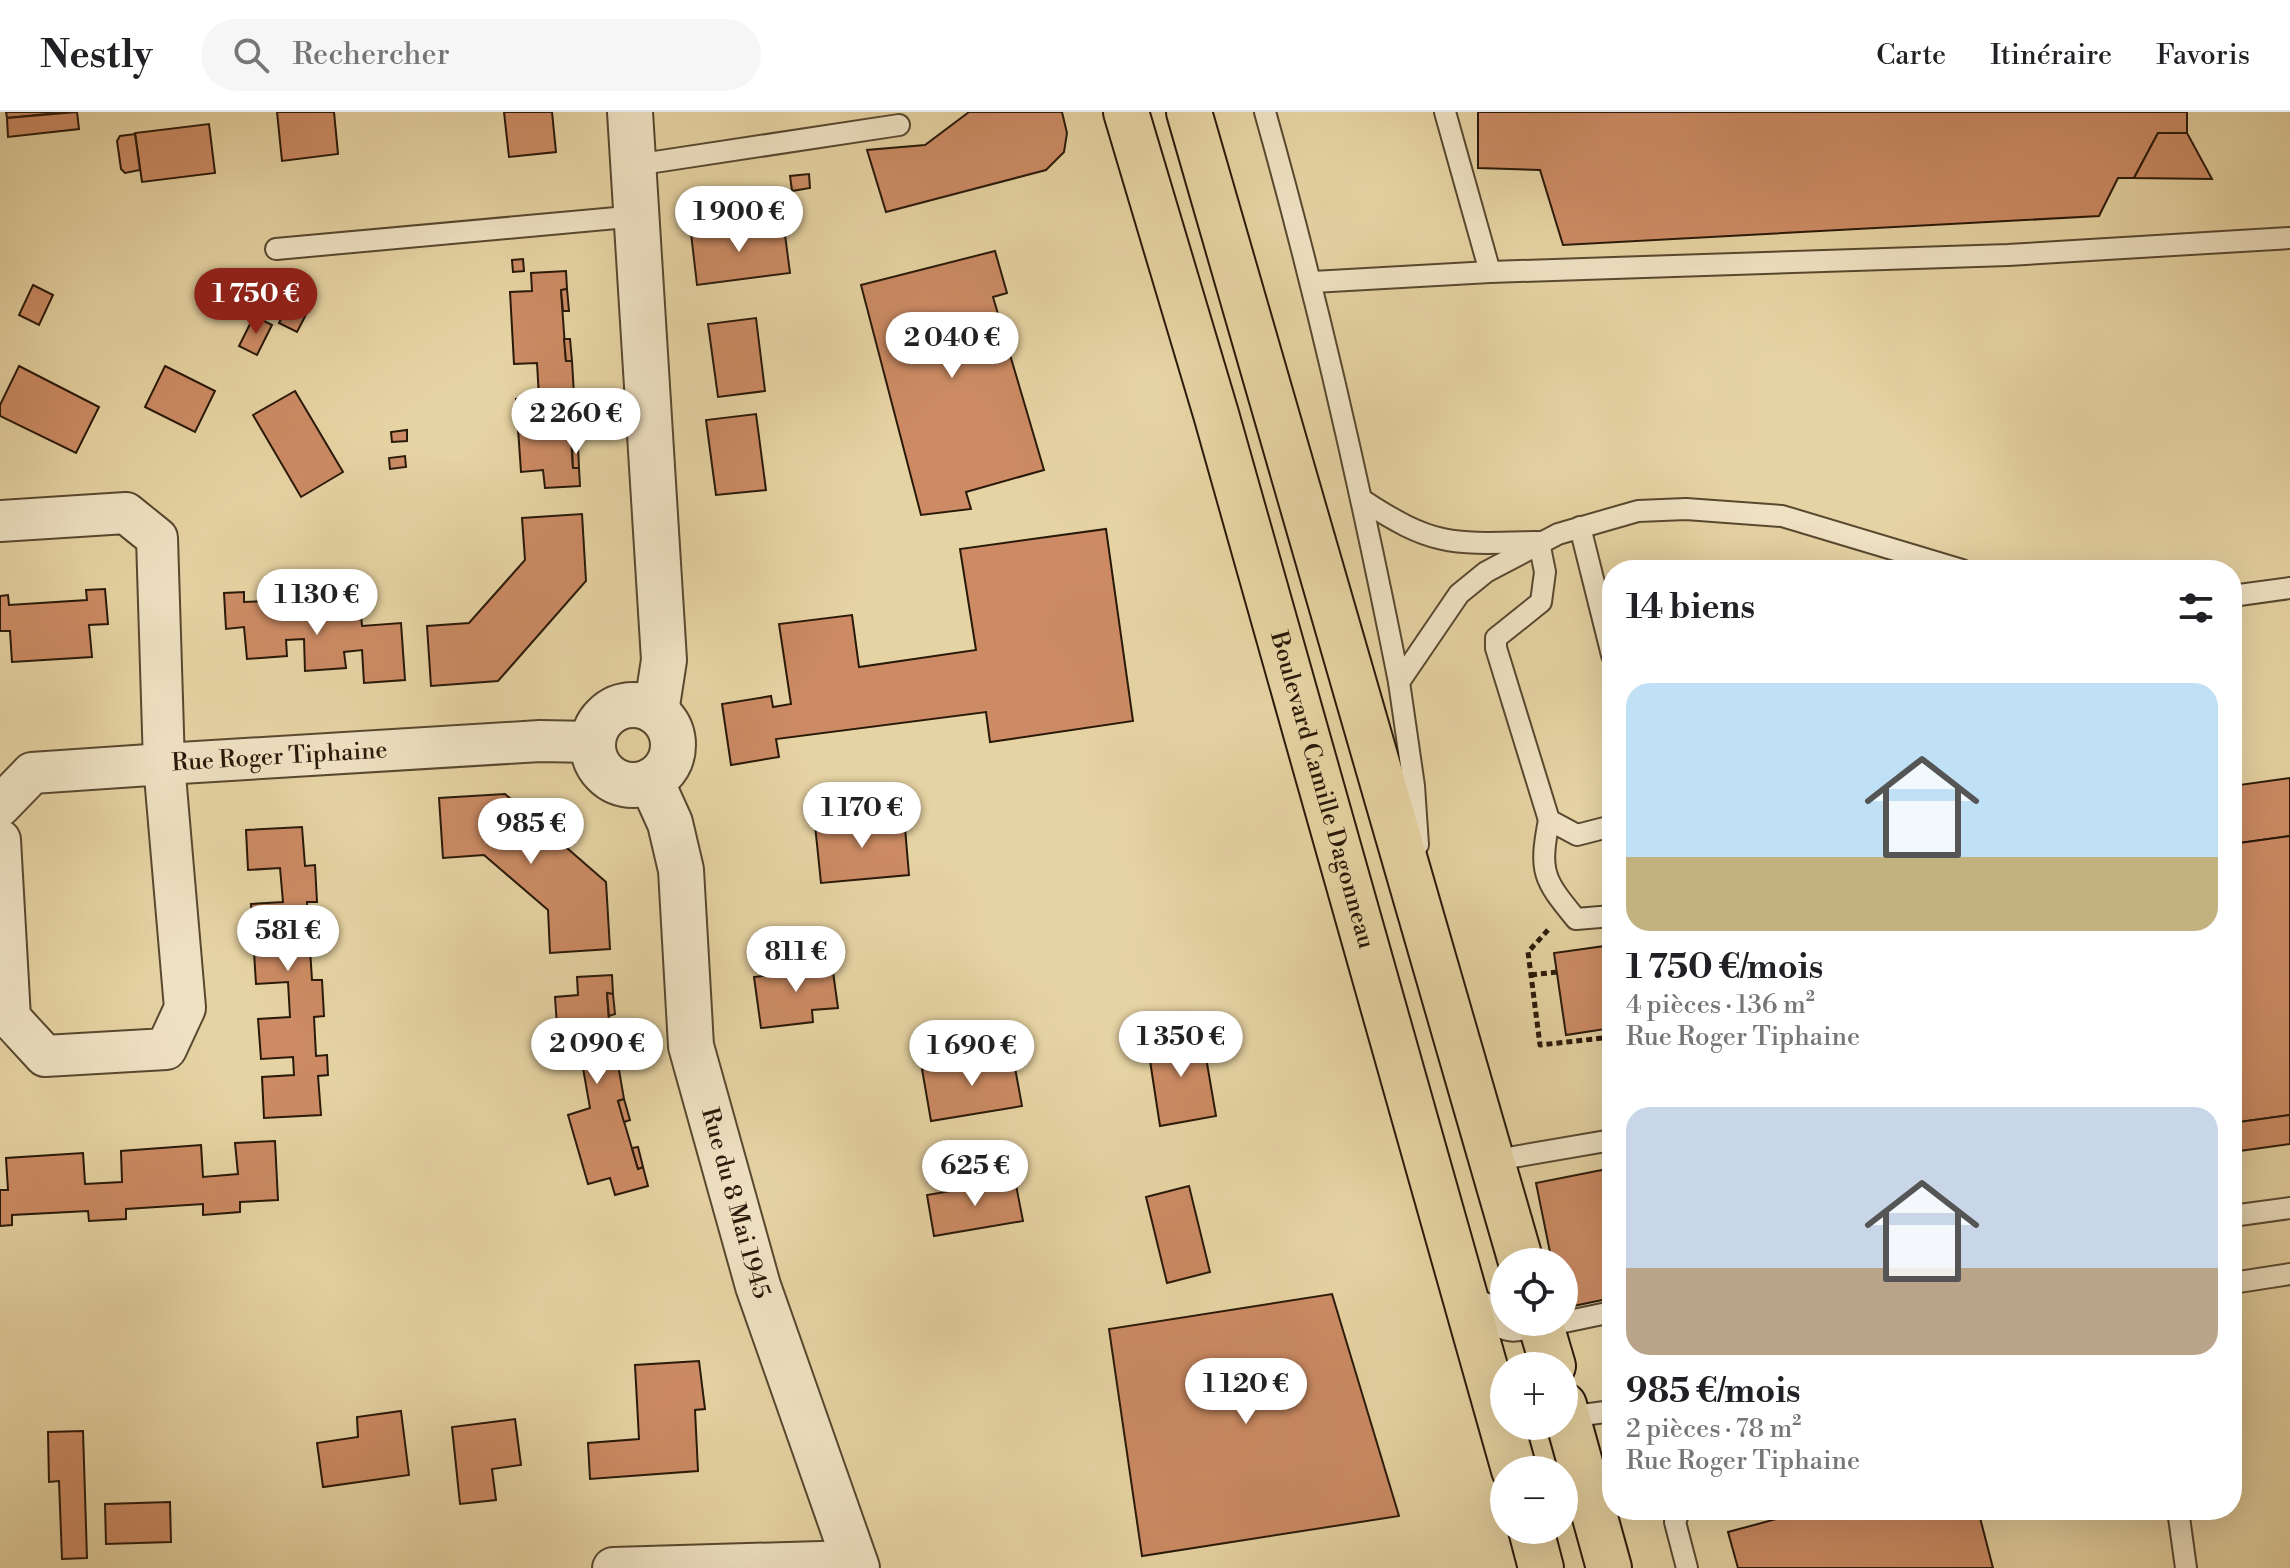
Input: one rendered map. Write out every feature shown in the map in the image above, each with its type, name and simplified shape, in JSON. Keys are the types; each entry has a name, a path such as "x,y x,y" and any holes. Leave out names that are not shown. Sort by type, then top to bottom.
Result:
{"main road":[{"name":"Boulevard Camille Dagonneau","path":"1126,112 1216,414 1510,1456"},
{"path":"1189,112 1517,1248"},
{"path":"1574,1440 1609,1568"},
{"path":"1535,1544 1541,1568"}],"street":[{"path":"630,112 664,660 656,712"},
{"name":"Rue Roger Tiphaine","path":"0,521 126,513 157,538 164,764 540,741 593,742"},
{"path":"629,706 656,712 670,731 672,754 668,765 651,781 627,785 606,775 598,766 593,742 604,717 629,706"},
{"path":"0,806 32,773 164,764 185,1008 166,1049 45,1056 10,1018 0,840"},
{"name":"Rue du 8 Mai 1945","path":"651,781 670,823 681,870 691,1046 758,1286 856,1564"},
{"path":"613,1568 856,1564"}],"lane":[{"path":"1265,112 1313,282 1364,501 1399,682 1414,786 1422,917"},
{"path":"1445,112 1490,272"},
{"path":"635,165 899,125"},
{"path":"276,249 638,216"},
{"path":"1313,282 1490,272 2008,255 2290,238"},
{"path":"1364,501 1396,523 1437,540 1539,542"},
{"path":"1399,682 1459,594 1497,565 1539,542 1638,511 1686,509 1782,516 1929,560"},
{"path":"1580,527 1602,616"},
{"path":"1539,542 1545,572 1541,602 1496,638 1496,648 1549,820 1542,858 1550,888 1576,919 1602,917"},
{"path":"1591,574 1602,584"},
{"path":"2242,595 2290,588"},
{"path":"1549,820 1577,835 1602,829"},
{"path":"1411,1105 1436,1152 1490,1310"},
{"path":"1490,1161 1602,1142"},
{"path":"2242,1215 2290,1208"},
{"path":"2242,1281 2290,1274"},
{"path":"1578,1323 1602,1315"},
{"path":"1578,1411 1602,1411"},
{"path":"1676,1520 1687,1568"},
{"path":"2179,1520 2186,1568"}],"path":[{"path":"1567,908 1528,952 1540,1045 1602,1038"},
{"path":"1531,975 1557,972"}],"building":[{"path":"6,112 67,112 7,118"},
{"path":"77,112 79,129 8,137 7,118"},
{"path":"277,112 334,112 338,154 282,161"},
{"path":"504,112 552,112 556,152 509,157"},
{"path":"969,112 1062,112 1067,133 1064,152 1046,170 886,212 867,150 925,145"},
{"path":"1478,112 2187,112 2187,133 2158,133 2134,178 2118,178 2099,216 1563,245 1540,170 1478,168"},
{"path":"209,124 215,173 142,182 135,133"},
{"path":"2158,133 2187,133 2212,179 2134,178"},
{"path":"135,134 140,170 125,173 121,169 117,141 120,136"},
{"path":"809,174 810,188 792,191 790,176"},
{"path":"784,219 784,227 749,231 748,225"},
{"path":"748,225 749,231 784,227 790,273 697,285 691,233"},
{"path":"995,251 1007,293 993,297 1044,470 966,492 971,509 921,515 861,285"},
{"path":"523,259 524,271 513,272 512,260"},
{"path":"566,271 567,289 561,290 566,361 572,361 574,395 568,395 573,468 579,468 580,486 545,488 543,470 521,472 516,399 539,397 537,363 514,364 510,292 532,291 531,273"},
{"path":"33,285 53,295 39,325 19,315"},
{"path":"567,289 569,311 563,311 561,290"},
{"path":"293,295 311,305 297,332 279,323"},
{"path":"254,316 272,325 257,355 239,346"},
{"path":"756,318 765,391 718,397 708,324"},
{"path":"564,339 570,339 572,361 566,361"},
{"path":"19,366 99,407 76,453 0,416 0,405"},
{"path":"165,366 215,391 195,432 145,407"},
{"path":"295,391 343,472 301,497 253,415"},
{"path":"568,395 574,395 575,417 570,418"},
{"path":"756,414 766,490 716,495 706,420"},
{"path":"407,430 407,441 392,442 391,432"},
{"path":"572,445 578,445 579,468 573,468"},
{"path":"405,456 406,467 390,469 389,458"},
{"path":"582,514 586,581 498,681 431,686 427,626 469,623 525,560 522,518"},
{"path":"1106,529 1133,721 990,742 986,712 776,739 779,757 731,765 722,704 771,696 773,707 791,704 779,624 852,615 859,667 976,650 960,549"},
{"path":"105,589 108,624 89,625 92,657 12,662 10,631 0,631 0,596 8,595 9,605 87,600 86,590"},
{"path":"244,592 244,602 283,600 284,605 303,604 303,614 342,611 342,617 361,615 362,626 401,623 405,680 364,683 362,650 344,652 346,668 305,671 304,639 286,640 287,656 247,659 244,627 226,629 224,593"},
{"path":"2290,778 2290,836 2242,843 2242,785"},
{"path":"505,794 606,882 610,949 550,953 548,910 484,855 443,858 439,798"},
{"path":"904,816 909,875 821,883 815,825"},
{"path":"302,827 305,866 315,865 317,902 307,902 312,980 322,980 324,1016 314,1017 316,1056 327,1055 328,1075 318,1076 321,1115 264,1118 262,1077 294,1075 293,1057 261,1059 258,1019 290,1017 288,982 256,984 251,904 283,902 280,868 248,870 246,830"},
{"path":"2290,836 2290,1115 2242,1122 2242,843"},
{"path":"1602,946 1602,1030 1566,1035 1554,953"},
{"path":"831,957 838,1008 812,1010 813,1022 761,1028 754,977 805,971 804,960"},
{"path":"612,975 613,994 607,993 612,1065 618,1064 624,1099 618,1101 638,1169 643,1167 648,1186 615,1195 610,1178 588,1184 568,1115 590,1108 583,1068 560,1069 555,997 578,995 577,977"},
{"path":"607,993 613,994 615,1014 609,1016"},
{"path":"1202,1034 1216,1116 1160,1126 1147,1041"},
{"path":"611,1043 617,1043 618,1064 612,1065"},
{"path":"1013,1057 1022,1106 931,1121 922,1069"},
{"path":"624,1099 630,1120 624,1122 618,1101"},
{"path":"2290,1115 2290,1144 2242,1151 2242,1122"},
{"path":"275,1141 278,1200 240,1202 240,1212 203,1215 203,1204 126,1209 126,1219 89,1221 88,1211 12,1215 12,1225 0,1226 0,1190 8,1190 6,1158 83,1153 85,1184 122,1182 121,1151 201,1145 203,1177 238,1174 235,1143"},
{"path":"638,1147 643,1167 638,1169 632,1148"},
{"path":"1602,1170 1602,1300 1578,1305 1578,1248 1549,1248 1536,1183"},
{"path":"1015,1180 1023,1221 934,1236 927,1195"},
{"path":"1189,1186 1210,1272 1167,1283 1146,1197"},
{"path":"1332,1294 1399,1516 1142,1556 1109,1329"},
{"path":"699,1361 705,1409 695,1410 698,1471 590,1479 588,1443 639,1439 635,1365"},
{"path":"401,1411 409,1475 323,1487 317,1443 358,1437 357,1417"},
{"path":"515,1419 521,1465 492,1469 496,1500 460,1504 452,1427"},
{"path":"83,1431 87,1558 62,1559 59,1481 49,1482 48,1432"},
{"path":"170,1502 171,1542 106,1544 105,1504"},
{"path":"1773,1520 1981,1520 1993,1568 1738,1568 1728,1532"}]}
